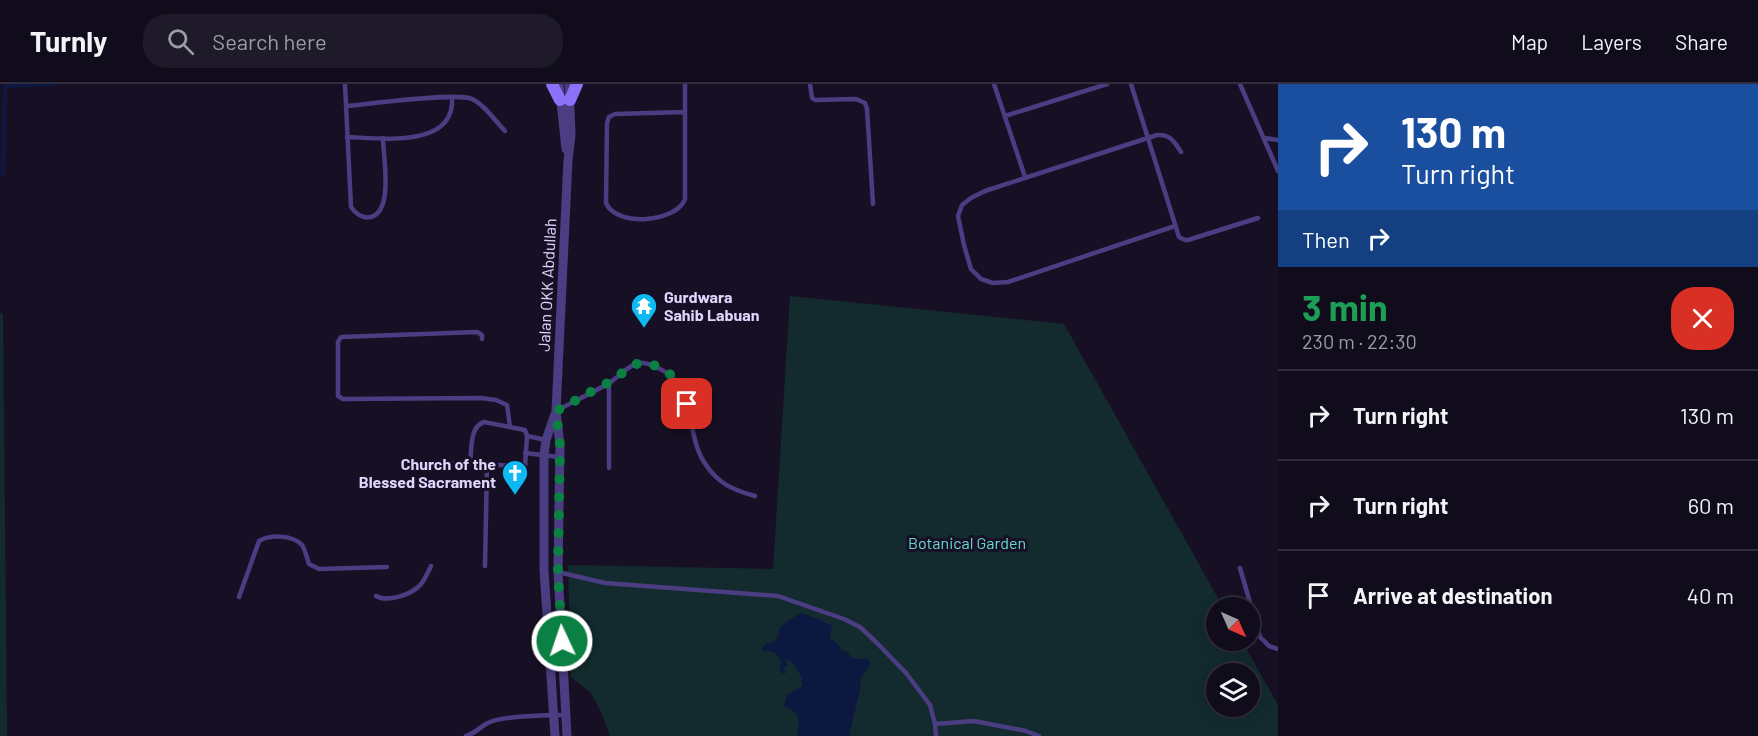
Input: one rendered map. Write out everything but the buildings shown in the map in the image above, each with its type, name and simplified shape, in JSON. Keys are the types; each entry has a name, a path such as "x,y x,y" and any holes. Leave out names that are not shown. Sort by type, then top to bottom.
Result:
{"street":[{"path":"552,84 565,100 578,84"},
{"name":"Jalan OKK Abdullah","path":"559,84 565,100 571,135 556,411 560,445 558,572 567,736"},
{"name":"Jalan OKK Abdullah","path":"565,100 569,84"},
{"name":"Jalan OKK Abdullah","path":"555,736 544,570 544,455 546,440 556,411"}],"lane":[{"path":"345,84 351,207 360,216 368,218 383,207 385,196 383,138"},
{"path":"685,84 685,112 685,200 683,206 660,216 631,220 612,211 606,203 609,117 615,114 685,112"},
{"path":"810,84 812,98 815,100 856,99 865,104 873,204"},
{"path":"994,84 1025,177"},
{"path":"1005,117 1107,84"},
{"path":"1131,84 1179,237 1185,240 1258,218"},
{"path":"1240,84 1278,171"},
{"path":"347,106 466,96 478,103 505,131"},
{"path":"347,137 419,136 434,132 447,120 453,106 452,97"},
{"path":"1175,226 1008,282 993,283 981,279 970,269 958,216 962,205 985,191 1148,138 1164,134 1171,137 1181,152"},
{"path":"1264,138 1278,140"},
{"path":"482,339 482,335 477,332 341,337 338,342 339,396 343,399 481,398 496,400 507,405 510,427"},
{"path":"556,411 639,363 659,368 673,377 678,384 687,404 700,454 706,466 729,488 755,496"},
{"path":"609,382 609,468"},
{"path":"421,462 487,465 525,466 527,436 525,430 484,422 478,425 474,434 470,464"},
{"path":"527,436 546,440"},
{"path":"525,453 559,457"},
{"path":"485,566 487,465"},
{"path":"239,597 259,541 266,537 292,539 302,545 309,564 319,569 387,567"},
{"path":"376,596 383,600 414,590 420,585 431,567"},
{"path":"1240,568 1260,637 1269,646 1278,649"},
{"path":"558,572 605,583 778,596 844,619 860,627 906,673 930,705 936,736"},
{"path":"466,736 476,733 485,725 497,720 566,715"},
{"path":"935,724 974,722 1026,731 1039,736"}],"green space":[{"name":"Botanical Garden","path":"790,296 1064,324 1217,597 1206,597 1206,651 1248,651 1254,663 1206,663 1206,717 1260,717 1260,673 1278,705 1278,736 610,736 591,693 571,677 568,565 773,569"},
{"path":"0,313 3,314 7,736 0,736"}],"water":[{"path":"801,613 832,625 830,638 839,645 842,651 847,652 853,659 867,659 871,663 861,678 849,736 798,736 798,717 795,712 784,705 787,695 802,686 800,675 789,660 786,661 788,665 784,668 786,673 783,674 779,669 781,660 779,657 774,652 761,649 766,644 774,642 782,626"}],"waterway":[{"path":"0,173 3,173 5,86 56,84"}],"place":[{"name":"Gurdwara Sahib Labuan","path":"644,329"},
{"name":"Church of the Blessed Sacrament","path":"515,496"}],"route":[{"path":"562,641 558,572 560,445 556,411 639,363 659,368 673,377 687,404"}]}
